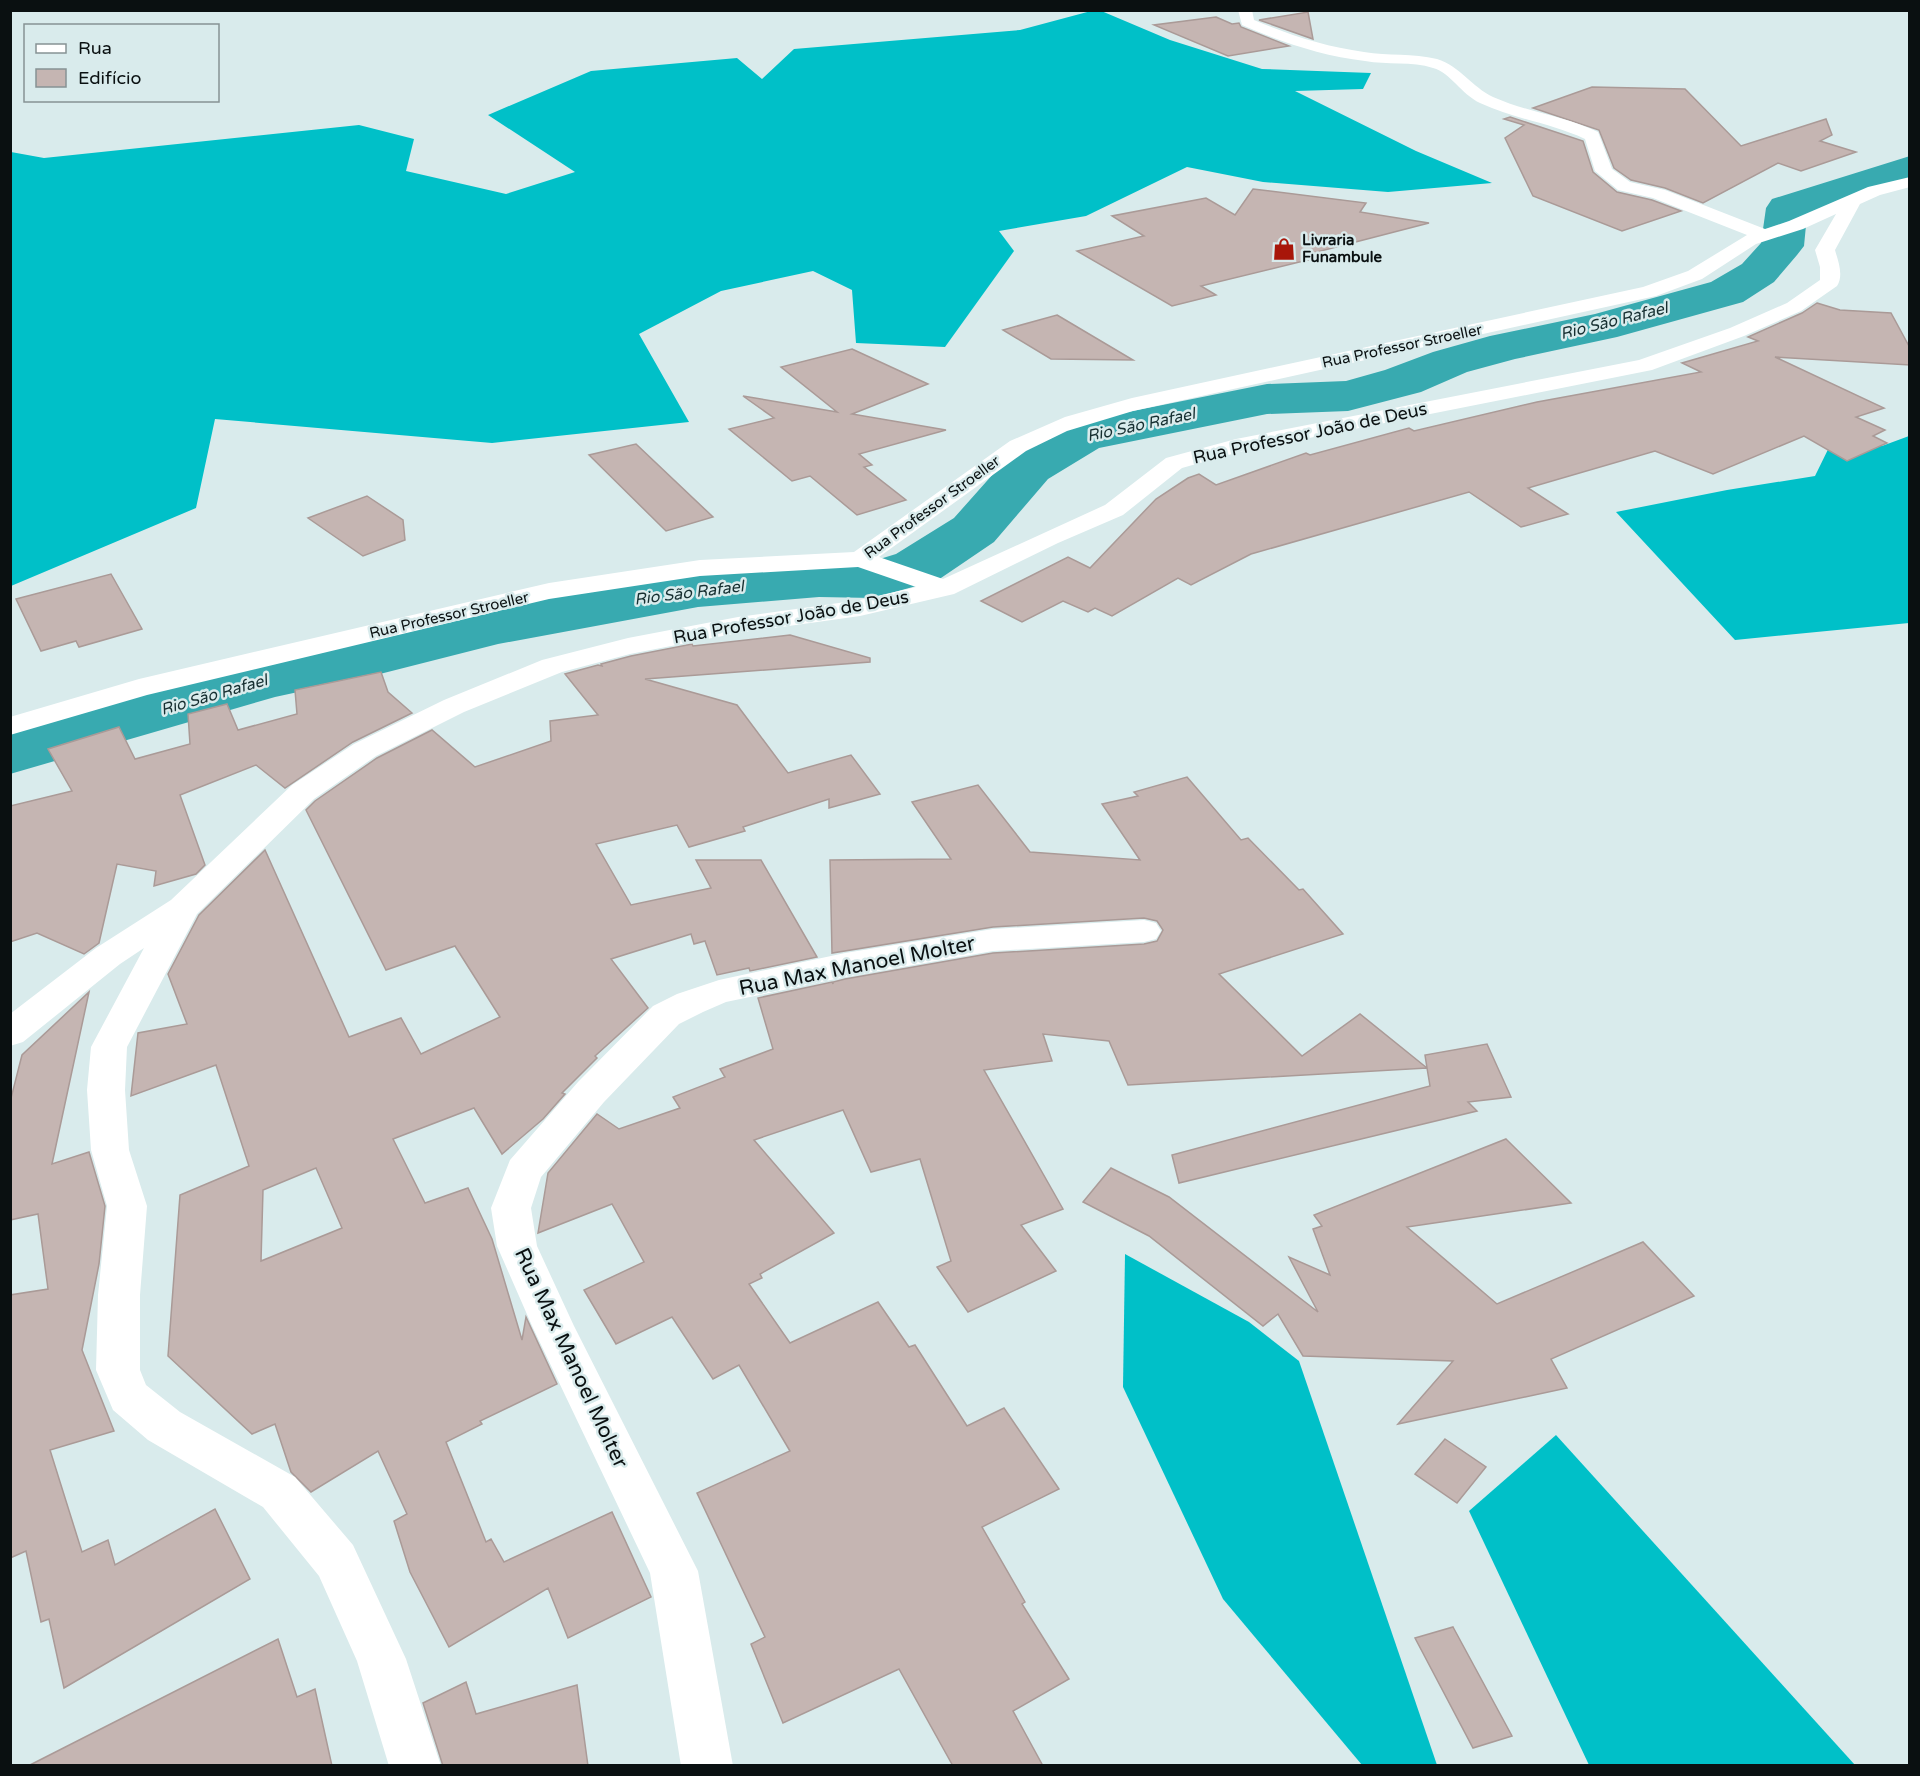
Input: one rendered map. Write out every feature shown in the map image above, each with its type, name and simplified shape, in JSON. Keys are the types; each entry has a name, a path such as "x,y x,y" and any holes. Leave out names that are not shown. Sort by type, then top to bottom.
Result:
{"street":[{"path":"1245,10 1247,21 1294,40 1363,56 1432,63 1448,67 1476,95 1522,113 1576,127 1592,136 1604,171 1624,186 1659,194 1765,233"},
{"name":"Rua Professor Stroeller","path":"10,726 128,691 549,591 700,568 860,559 1017,446 1043,431 1083,417 1132,405 1649,292 1695,275 1727,252 1765,233 1796,225 1874,191 1910,182"},
{"name":"Rua Professor João de Deus","path":"10,1033 108,956 183,908 303,792 365,750 454,706 552,666 628,646 738,626 860,608 945,588 1049,537 1114,510 1159,473 1174,464 1198,455 1644,365 1737,332 1794,307 1830,282 1830,267 1825,250 1853,200"},
{"path":"860,559 945,588"},
{"path":"183,908 109,1047 106,1090 111,1150 127,1206 119,1295 118,1370 129,1397 164,1426 195,1446 279,1492 336,1561 381,1659 415,1766"},
{"name":"Rua Max Manoel Molter","path":"707,1766 674,1571 554,1328 517,1246 511,1208 524,1171 591,1092 666,1015 690,1003 719,992 833,967 993,940 1144,932"}],"shaded area":[{"path":"1099,10 1170,40 1262,69 1371,73 1363,89 1295,91 1416,151 1492,183 1388,192 1263,182 1187,167 1086,216 999,231 1014,251 945,347 856,343 852,290 813,271 721,291 639,334 689,422 492,443 215,419 196,508 11,586 11,152 44,158 359,125 414,139 406,171 506,194 575,172 488,115 591,71 737,58 762,79 794,49 1020,30"},
{"path":"1838,429 1882,446 1909,436 1909,623 1735,640 1616,512 1727,490 1815,476"},
{"path":"1125,1254 1249,1322 1299,1361 1437,1765 1362,1765 1223,1599 1123,1387"},
{"path":"1556,1435 1855,1765 1589,1765 1469,1511"}],"building":[{"path":"1308,12 1313,39 1259,20"},
{"path":"1216,17 1232,24 1239,23 1241,27 1289,46 1228,56 1154,25"},
{"path":"1592,87 1685,89 1741,146 1826,119 1832,135 1820,141 1856,152 1801,171 1778,163 1703,203 1665,188 1631,180 1614,168 1599,130 1533,108"},
{"path":"1510,117 1583,141 1593,172 1617,192 1652,200 1681,211 1622,231 1533,196 1505,138 1524,125 1504,119"},
{"path":"1253,189 1366,203 1360,212 1429,223 1313,253 1320,257 1201,286 1216,295 1172,306 1077,251 1144,236 1112,216 1206,198 1235,215"},
{"path":"1817,303 1840,310 1891,313 1910,348 1910,365 1775,357 1884,408 1856,417 1885,430 1873,436 1887,443 1847,461 1804,436 1713,474 1655,451 1528,488 1568,514 1521,527 1469,492 1251,554 1191,585 1178,578 1112,616 1095,608 1088,612 1063,601 1022,622 981,601 1068,557 1090,568 1156,499 1188,478 1199,474 1216,485 1306,453 1310,455 1409,428 1414,431 1537,402 1701,372 1682,363 1758,341 1748,337 1802,313"},
{"path":"1057,315 1133,360 1051,359 1003,330"},
{"path":"852,349 928,384 852,414 946,430 859,454 872,465 864,467 906,500 857,515 810,476 792,481 729,429 774,418 743,396 837,412 781,367"},
{"path":"636,444 713,517 666,531 589,455"},
{"path":"367,496 403,520 405,540 363,556 308,518"},
{"path":"111,574 142,629 79,647 76,641 41,651 16,599"},
{"path":"790,635 870,658 870,662 645,679 737,705 788,773 851,755 880,794 829,808 829,799 743,827 745,831 689,847 677,825 596,844 631,905 711,888 696,860 761,860 817,957 750,971 749,968 717,975 705,941 694,944 691,934 611,959 648,1008 595,1056 597,1058 562,1093 565,1094 543,1119 502,1154 474,1108 393,1139 425,1203 468,1188 492,1239 522,1340 526,1317 557,1384 480,1421 482,1424 446,1442 486,1542 491,1539 504,1562 612,1512 651,1597 568,1638 548,1588 449,1647 410,1572 394,1521 407,1514 378,1451 311,1492 291,1472 275,1424 252,1434 168,1356 180,1195 249,1166 216,1065 131,1096 138,1033 187,1024 168,974 199,915 265,850 349,1037 401,1018 421,1054 500,1017 455,946 386,970 306,810 315,801 377,758 432,730 475,767 551,741 550,721 598,715 565,674 598,665 602,666 601,664 631,656 692,644 693,646","holes":["316,1168 342,1228 261,1261 263,1190"]},
{"path":"381,672 388,692 412,713 353,742 285,788 256,765 180,795 205,865 196,874 154,886 156,871 117,864 99,943 84,954 37,933 10,942 10,806 72,791 48,749 119,727 135,759 190,744 188,714 227,704 238,730 297,714 295,690"},
{"path":"1187,777 1241,840 1248,838 1299,890 1303,889 1343,934 1219,974 1302,1056 1360,1014 1427,1068 1128,1085 1109,1041 1043,1034 1052,1061 984,1070 1063,1209 1021,1225 1056,1271 968,1312 937,1267 951,1261 920,1159 871,1172 843,1110 754,1140 834,1233 760,1274 762,1278 749,1284 790,1343 878,1302 909,1347 915,1345 967,1426 1004,1408 1059,1489 982,1527 1025,1602 1022,1604 1069,1679 1013,1711 1043,1766 953,1766 899,1669 783,1723 751,1644 765,1637 697,1493 790,1451 739,1365 713,1379 672,1317 616,1344 584,1290 644,1262 612,1204 538,1233 548,1173 597,1114 619,1129 680,1108 673,1097 725,1077 720,1069 773,1049 758,998 832,982 833,984 833,982 845,979 993,953 1144,944 1157,941 1163,930 1157,921 1144,918 993,927 832,953 830,860 951,859 912,802 978,785 1030,852 1140,860 1102,804 1138,796 1134,792"},
{"path":"89,992 52,1164 89,1152 105,1206 99,1264 82,1350 114,1431 50,1450 82,1552 108,1540 115,1565 215,1509 250,1579 64,1688 49,1619 41,1622 26,1551 10,1558 10,1295 48,1289 38,1214 10,1220 10,1102 22,1055"},
{"path":"1487,1044 1511,1097 1468,1102 1477,1111 1179,1183 1172,1155 1430,1086 1425,1055"},
{"path":"1506,1139 1571,1203 1407,1227 1497,1304 1643,1242 1694,1296 1551,1359 1567,1388 1398,1424 1453,1361 1303,1356 1278,1314 1263,1326 1149,1236 1083,1202 1111,1168 1169,1197 1318,1312 1289,1257 1330,1275 1313,1229 1322,1226 1314,1215"},
{"path":"1445,1439 1486,1467 1457,1503 1415,1474"},
{"path":"1453,1627 1512,1736 1473,1748 1415,1638"},
{"path":"278,1639 297,1697 315,1689 332,1766 28,1766"},
{"path":"466,1682 476,1714 577,1685 588,1766 443,1766 423,1703"}],"waterway":[{"name":"Rio São Rafael","path":"10,754 262,680 372,657 495,626 698,589 819,579 873,580 917,567 974,530 1029,467 1082,436 1267,399 1348,396 1403,381 1450,362 1507,346 1600,327 1727,292 1758,273 1782,246 1787,208 1910,168"}],"place":[{"name":"Livraria Funambule","path":"1284,249"}]}
